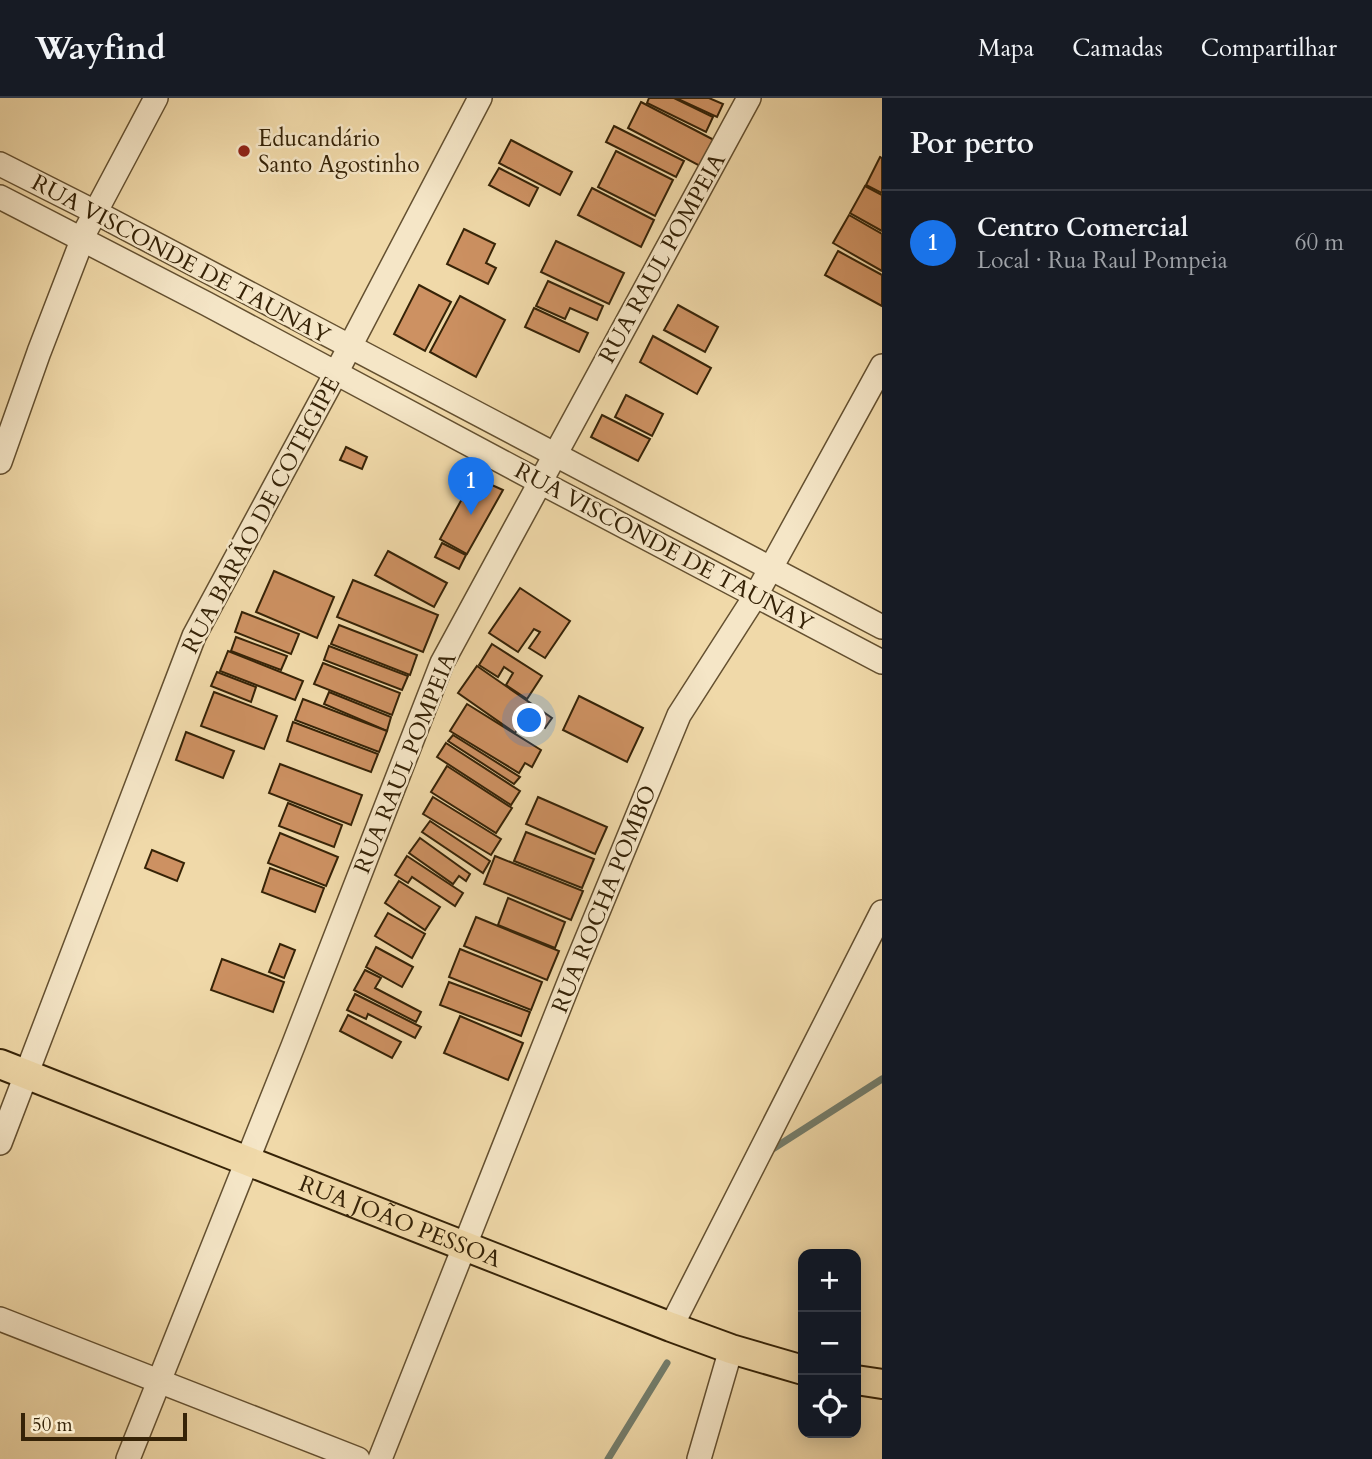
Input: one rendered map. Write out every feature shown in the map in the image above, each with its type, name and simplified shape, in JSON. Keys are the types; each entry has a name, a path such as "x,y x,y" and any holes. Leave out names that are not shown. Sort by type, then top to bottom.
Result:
{"main road":[{"name":"RUA JOÃO PESSOA","path":"0,1063 671,1327 731,1349 798,1369"},
{"path":"861,1381 882,1384"}],"street":[{"path":"0,462 83,239 156,98"},
{"name":"RUA BARÃO DE COTEGIPE","path":"0,1143 194,636 480,98"},
{"name":"RUA RAUL POMPEIA","path":"128,1459 442,663 749,98"},
{"name":"RUA VISCONDE DE TAUNAY","path":"0,164 882,627"},
{"name":"RUA VISCONDE DE TAUNAY","path":"0,197 882,662"},
{"name":"RUA ROCHA POMBO","path":"380,1459 574,970 679,715 756,595 882,366"},
{"path":"671,1327 882,912"},
{"path":"0,1319 358,1459"},
{"path":"699,1459 731,1349"}],"building":[{"path":"649,98 674,98 713,117 706,132 647,103"},
{"path":"676,98 709,98 723,104 717,117"},
{"path":"641,102 714,140 700,166 628,128"},
{"path":"614,126 684,161 676,177 606,142"},
{"path":"511,140 572,172 560,195 499,163"},
{"path":"616,151 673,180 655,216 598,187"},
{"path":"880,157 882,158 882,193 866,185"},
{"path":"499,168 538,188 529,206 489,185"},
{"path":"865,186 882,195 882,231 850,213"},
{"path":"592,188 654,220 641,247 578,215"},
{"path":"849,215 882,234 882,271 833,243"},
{"path":"464,229 495,244 486,263 496,268 488,284 447,264"},
{"path":"556,241 624,273 609,304 541,272"},
{"path":"838,251 882,275 882,306 825,275"},
{"path":"548,281 603,306 597,320 570,308 565,319 536,306"},
{"path":"419,285 451,302 425,351 394,334"},
{"path":"460,296 505,320 476,377 430,352"},
{"path":"678,305 718,327 705,352 664,330"},
{"path":"534,308 588,333 579,352 525,327"},
{"path":"653,336 711,368 697,394 640,362"},
{"path":"626,395 663,414 652,436 615,417"},
{"path":"602,415 650,439 638,461 591,437"},
{"path":"346,447 367,457 362,469 340,460"},
{"path":"474,477 503,490 467,554 440,539"},
{"path":"442,543 466,555 459,569 435,557"},
{"path":"388,551 447,583 434,607 375,575"},
{"path":"274,571 334,597 317,638 256,612"},
{"path":"353,580 438,615 423,652 337,617"},
{"path":"520,588 570,621 545,658 529,648 540,632 534,629 518,652 489,633"},
{"path":"242,612 299,634 291,654 235,632"},
{"path":"339,625 417,655 410,675 331,644"},
{"path":"236,637 287,656 281,670 231,651"},
{"path":"492,644 542,676 527,699 506,685 513,673 504,667 498,677 479,665"},
{"path":"329,646 408,676 402,690 324,660"},
{"path":"228,651 303,681 295,700 220,671"},
{"path":"323,663 400,693 392,715 314,684"},
{"path":"477,666 552,718 545,728 526,716 515,733 458,693"},
{"path":"217,672 256,687 251,702 211,686"},
{"path":"214,692 277,716 264,749 201,726"},
{"path":"329,692 391,717 387,731 324,704"},
{"path":"579,696 643,728 627,762 563,730"},
{"path":"303,699 387,731 379,752 295,720"},
{"path":"467,704 541,750 532,767 525,763 519,773 450,731"},
{"path":"293,722 378,754 371,772 287,741"},
{"path":"186,732 234,751 223,778 176,760"},
{"path":"453,735 520,777 514,784 448,741"},
{"path":"446,743 520,791 511,805 437,757"},
{"path":"280,764 362,795 351,825 269,793"},
{"path":"447,766 512,808 496,833 431,792"},
{"path":"433,797 501,839 491,855 423,814"},
{"path":"538,797 607,827 595,854 526,824"},
{"path":"288,803 342,825 334,847 279,826"},
{"path":"430,821 490,861 483,873 422,832"},
{"path":"526,832 594,859 582,888 514,861"},
{"path":"280,833 338,857 326,886 268,863"},
{"path":"420,838 470,874 466,881 459,876 453,884 409,853"},
{"path":"152,850 184,863 177,881 145,868"},
{"path":"407,856 463,893 455,906 412,877 408,883 395,875"},
{"path":"495,856 583,891 571,920 484,884"},
{"path":"270,868 324,888 315,912 262,892"},
{"path":"399,881 440,907 425,930 385,903"},
{"path":"508,898 565,922 555,948 498,925"},
{"path":"388,913 425,934 412,958 375,936"},
{"path":"476,917 559,951 547,980 464,946"},
{"path":"280,944 295,950 284,978 269,972"},
{"path":"376,947 413,967 402,987 366,967"},
{"path":"460,949 542,982 531,1010 449,977"},
{"path":"222,959 284,982 273,1012 211,990"},
{"path":"365,970 381,978 375,988 421,1012 416,1022 354,990"},
{"path":"449,982 530,1012 521,1036 440,1005"},
{"path":"355,994 421,1027 415,1038 368,1014 366,1019 347,1010"},
{"path":"348,1015 401,1042 392,1058 340,1031"},
{"path":"460,1016 523,1043 508,1080 444,1053"}],"waterway":[{"path":"768,1152 882,1079"},
{"path":"608,1459 667,1363"}],"place":[{"name":"Educandário Santo Agostinho","path":"244,151"},
{"name":"Centro Comercial","path":"471,515"}]}
